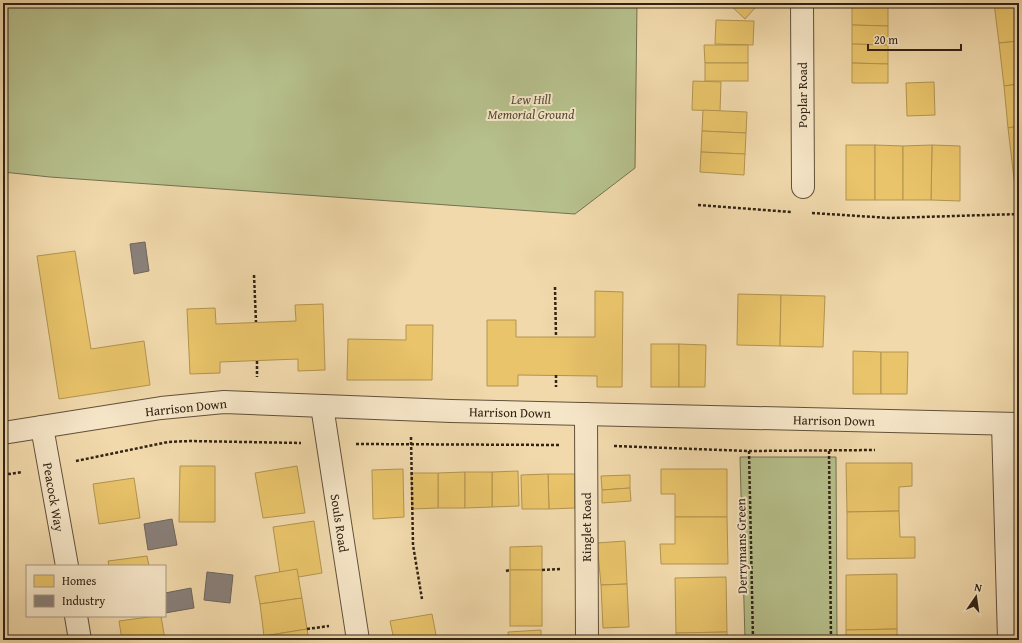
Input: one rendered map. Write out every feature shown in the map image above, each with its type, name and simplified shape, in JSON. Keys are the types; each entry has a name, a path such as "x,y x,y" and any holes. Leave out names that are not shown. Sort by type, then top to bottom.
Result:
{"street":[{"name":"Poplar Road","path":"802,3 803,187"},
{"name":"Harrison Down","path":"3,433 161,408 224,402 586,414 1011,424"},
{"name":"Souls Road","path":"322,406 358,640"},
{"name":"Ringlet Road","path":"586,414 587,640"},
{"path":"1009,640 1011,424"},
{"name":"Peacock Way","path":"42,427 67,565"},
{"path":"76,617 80,640"}],"path":[{"path":"803,187 805,213"},
{"path":"698,205 890,218 1019,214"},
{"path":"254,275 256,322"},
{"path":"555,286 556,337"},
{"path":"411,409 413,545 422,599"},
{"path":"3,473 10,474 168,442 190,441 412,445 586,445 748,451 877,450"},
{"name":"Derrymans Green","path":"748,451 753,640"},
{"path":"829,451 831,640"},
{"path":"506,571 510,570"}],"green space":[{"name":"Lew Hill Memorial Ground","path":"3,3 637,3 635,168 575,214 50,177 3,172"},
{"path":"740,457 836,457 837,640 745,640"}],"building: Homes":[{"path":"728,3 749,3 755,8 745,19"},
{"path":"852,3 888,3 888,26 852,25"},
{"path":"994,3 1019,3 1019,41 999,43"},
{"path":"716,20 754,21 753,45 715,44"},
{"path":"852,25 888,26 888,45 852,44"},
{"path":"1019,41 1019,84 1004,86 999,43"},
{"path":"852,44 888,45 888,64 852,63"},
{"path":"704,45 748,45 748,63 705,63"},
{"path":"705,63 748,63 748,81 705,81"},
{"path":"852,63 888,64 888,83 852,83"},
{"path":"693,81 721,82 720,111 692,110"},
{"path":"934,82 935,115 907,116 906,83"},
{"path":"1019,84 1019,126 1008,128 1004,86"},
{"path":"703,110 747,112 746,133 702,131"},
{"path":"1019,126 1019,169 1013,170 1008,128"},
{"path":"702,131 746,133 745,154 701,152"},
{"path":"846,145 875,145 875,200 846,200"},
{"path":"875,145 903,146 903,200 875,200"},
{"path":"932,145 960,146 960,201 931,200"},
{"path":"932,145 931,200 903,200 903,146"},
{"path":"701,152 745,154 744,175 700,172"},
{"path":"1019,169 1019,212 1018,212 1013,170"},
{"path":"75,251 91,349 144,341 150,385 59,399 37,256"},
{"path":"595,291 623,292 622,387 597,387 597,376 518,375 518,386 487,386 487,320 516,320 516,337 595,337"},
{"path":"738,294 781,295 780,346 737,345"},
{"path":"781,295 825,296 823,347 780,346"},
{"path":"323,304 325,370 298,371 298,359 220,362 220,373 190,374 187,309 215,308 216,324 296,321 295,305"},
{"path":"406,325 433,325 432,380 347,380 348,339 406,340"},
{"path":"651,344 679,344 679,387 651,387"},
{"path":"679,344 706,345 705,387 679,387"},
{"path":"853,351 881,352 881,394 853,394"},
{"path":"881,352 908,352 907,394 881,394"},
{"path":"846,463 912,463 912,486 899,487 899,511 847,512"},
{"path":"180,466 215,466 215,522 179,522"},
{"path":"297,466 305,513 263,518 255,473"},
{"path":"403,469 404,517 373,519 372,470"},
{"path":"661,469 727,469 727,517 675,517 675,494 661,494"},
{"path":"518,471 519,506 492,507 492,472"},
{"path":"465,472 465,508 438,508 438,473"},
{"path":"465,472 492,472 492,507 465,508"},
{"path":"411,473 438,473 438,508 412,509"},
{"path":"548,474 575,474 575,508 549,509"},
{"path":"548,474 549,509 522,509 521,475"},
{"path":"630,475 630,488 602,490 601,476"},
{"path":"134,478 140,518 99,524 93,484"},
{"path":"630,488 631,501 602,503 602,490"},
{"path":"899,511 900,537 915,537 915,558 847,559 847,512"},
{"path":"675,517 727,517 728,564 661,564 660,544 675,544"},
{"path":"314,521 322,573 281,580 273,527"},
{"path":"625,541 627,584 601,585 597,543"},
{"path":"542,546 542,570 510,570 510,547"},
{"path":"147,556 149,565 109,565 108,561"},
{"path":"297,569 302,598 260,604 255,576"},
{"path":"510,570 542,570 542,626 510,626"},
{"path":"897,574 897,629 846,630 846,575"},
{"path":"726,577 727,632 676,633 675,578"},
{"path":"627,584 629,627 603,628 601,585"},
{"path":"302,598 307,629 264,636 260,604"},
{"path":"432,614 437,640 394,640 390,621"},
{"path":"161,617 165,640 122,640 119,621"},
{"path":"307,629 309,640 265,640 264,636"},
{"path":"897,629 897,640 846,640 846,630"},
{"path":"541,630 541,640 509,640 508,632"},
{"path":"727,632 727,640 676,640 676,633"}],"building: Industry":[{"path":"145,242 149,271 134,274 130,244"},
{"path":"172,519 177,545 148,550 144,524"},
{"path":"207,572 233,575 230,603 204,600"},
{"path":"191,588 194,608 166,613 166,593"}]}
